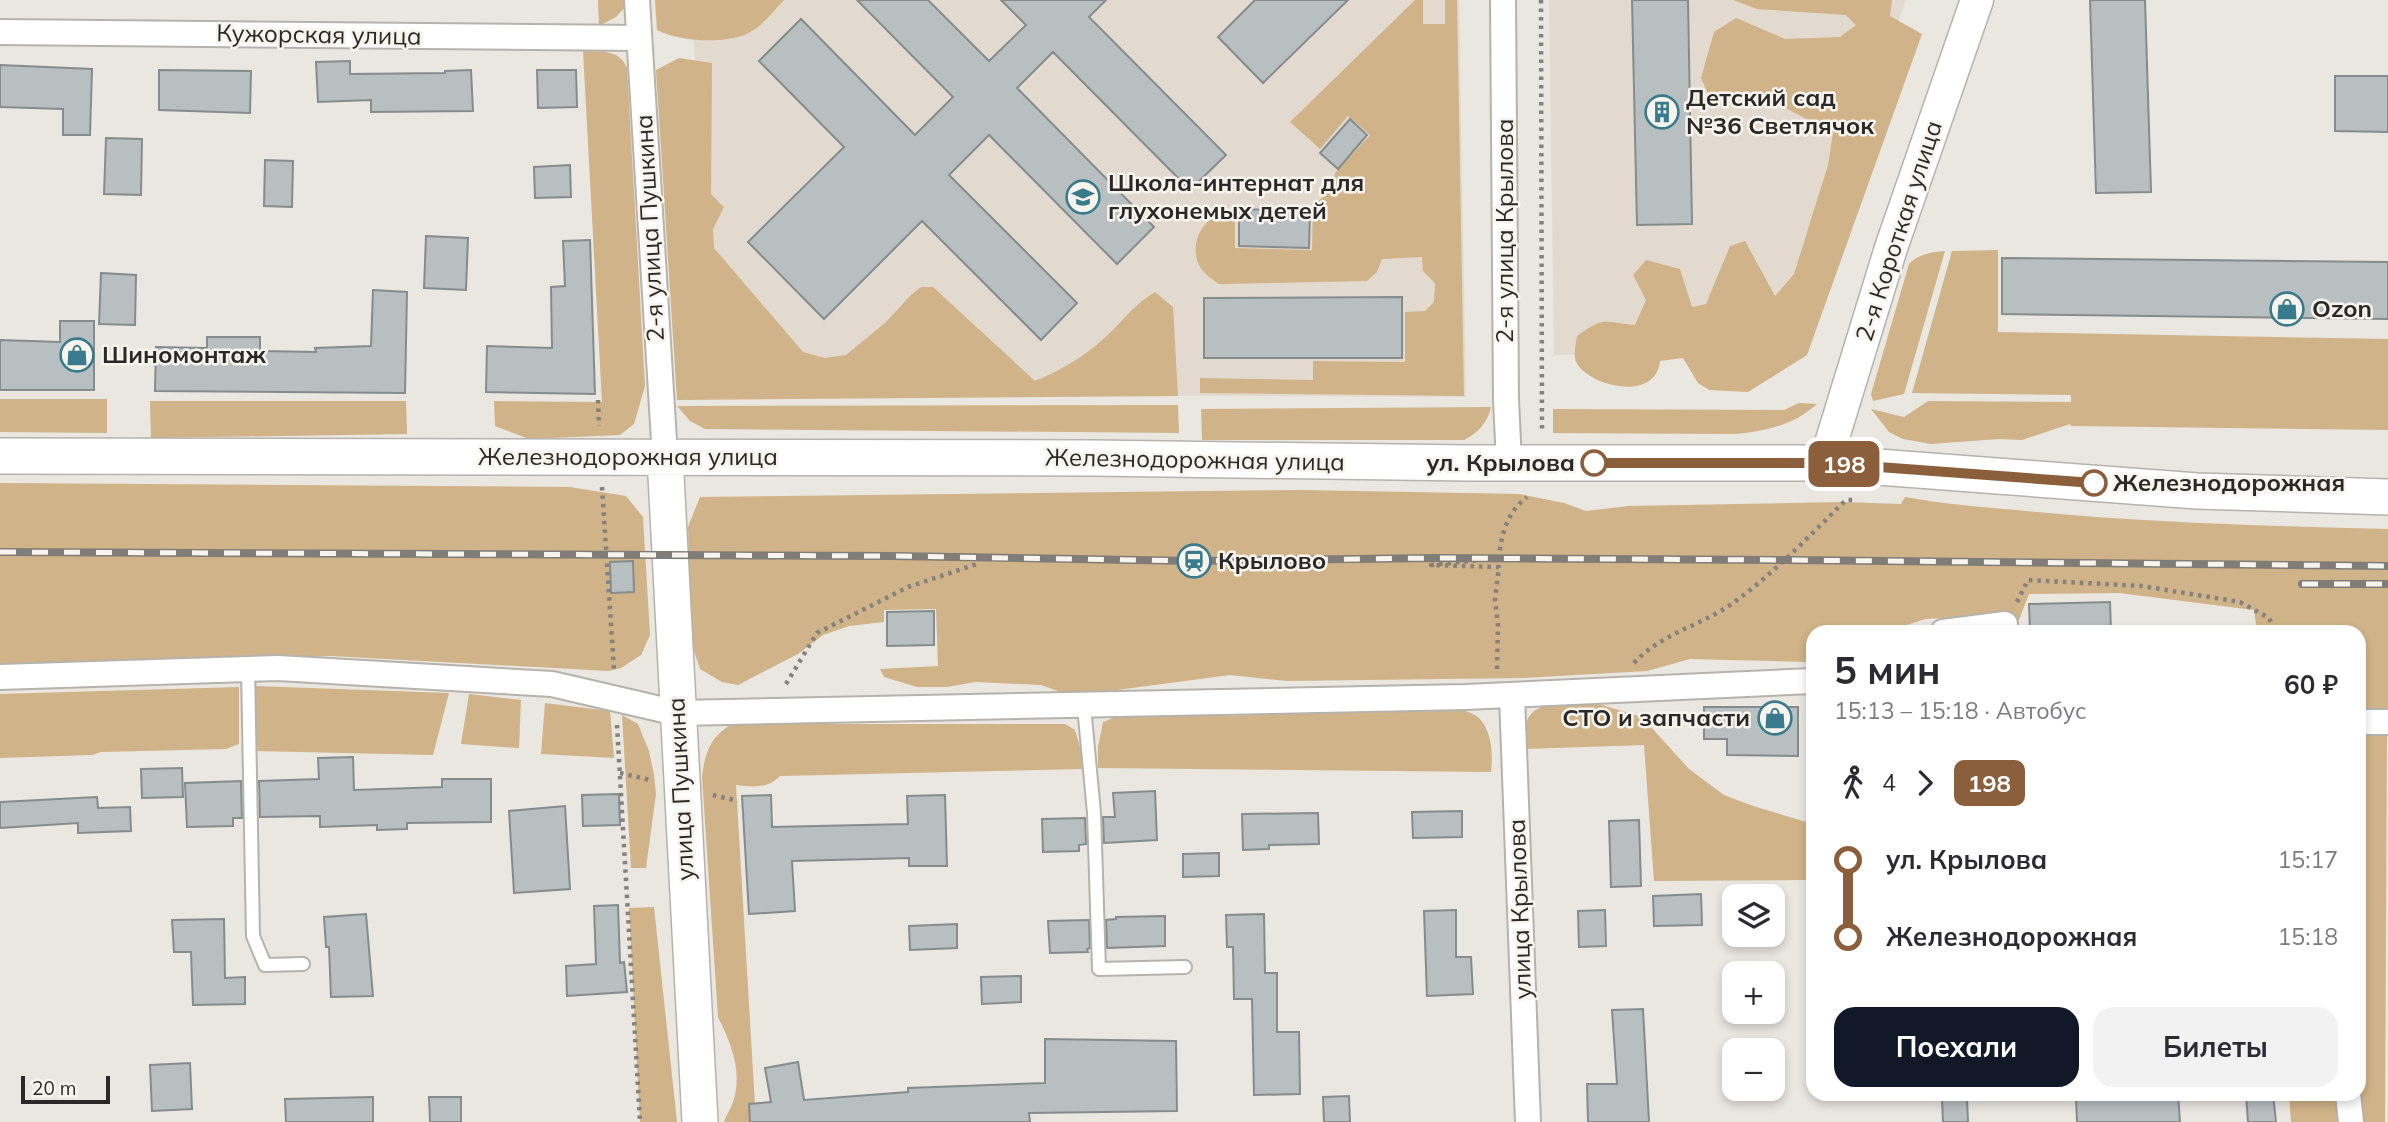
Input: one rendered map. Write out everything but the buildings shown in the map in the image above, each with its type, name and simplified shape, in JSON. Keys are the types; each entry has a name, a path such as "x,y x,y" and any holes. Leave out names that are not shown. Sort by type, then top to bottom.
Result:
{"main road":[{"name":"Железнодорожная улица","path":"0,456 1094,458 1825,463 2197,491 2388,497"},
{"name":"улица Пушкина","path":"665,457 700,1122"}],"street":[{"name":"2-я улица Пушкина","path":"637,0 665,457"},
{"name":"2-я улица Крылова","path":"1503,0 1506,373 1526,463"},
{"name":"2-я Короткая улица","path":"1825,463 1891,248 1977,0"},
{"name":"Кужорская улица","path":"0,32 639,38"},
{"path":"1997,625 2005,624"},
{"path":"0,677 278,668 552,684 677,713 1500,696 1806,681"},
{"name":"улица Крылова","path":"1500,696 1528,1122"},
{"path":"2366,722 2388,722"},
{"path":"2349,1101 2351,1122"}],"lane":[{"path":"248,669 253,936 265,965 303,964"},
{"path":"1084,706 1094,813 1099,969 1185,967"}],"path":[{"path":"1500,696 1495,599 1499,567 1431,565 1499,558 1501,540 1515,509 1525,498 1543,491 1526,463 1541,0"},
{"path":"598,400 640,1122"},
{"path":"1603,692 1625,674 1648,648 1729,606 1785,560 1846,500 1859,500"},
{"path":"770,711 817,633 908,587 980,563"},
{"path":"2005,624 2028,580 2142,586 2240,602 2269,618 2272,625"}],"shaded area":[{"path":"598,0 625,0 625,7 616,17 599,26"},
{"path":"655,0 784,0 752,31 731,38 704,40 678,37 657,30"},
{"name":"Школа-интернат для глухонемых детей","path":"691,0 1459,0 1466,397 1038,395 716,398"},
{"path":"1415,0 1423,0 1423,24 1445,24 1445,0 1457,0 1464,396 1200,393 1200,378 1313,380 1313,361 1405,362 1405,312 1425,311 1434,302 1435,283 1423,271 1422,257 1382,259 1377,272 1367,281 1219,284 1200,268 1196,242 1210,219 1226,211 1235,210 1235,248 1312,250 1313,206 1333,188 1335,173 1370,135 1348,116 1320,149 1290,122"},
{"path":"1549,0 1906,0 1780,352 1554,355"},
{"path":"1733,0 1892,0 1890,16 1922,34 1807,355 1748,392 1709,390 1698,383 1683,358 1660,361 1655,375 1645,383 1632,387 1602,382 1579,367 1575,358 1577,336 1593,325 1604,322 1635,325 1646,300 1633,275 1646,260 1680,269 1692,307 1706,304 1730,246 1745,241 1775,296 1794,274 1828,165 1833,133 1774,102 1709,96 1701,78 1714,32 1736,18 1785,39 1840,37 1856,25 1846,15 1757,9"},
{"path":"583,51 615,55 627,68 645,386 634,424 620,435 529,439 495,426 494,401 602,402"},
{"path":"679,58 712,63 711,194 724,207 713,229 714,248 803,352 825,358 846,355 885,323 921,287 933,287 1035,381 1087,352 1138,304 1155,292 1173,307 1178,396 677,400 656,70"},
{"path":"1998,250 1998,332 2388,339 2388,430 2070,424 2022,440 1931,444 1903,439 1889,432 1871,409 1904,417 1928,401 2071,402 2071,395 1912,393 1952,251"},
{"path":"1945,251 1904,394 1873,401 1871,394 1909,264 1926,254"},
{"path":"0,399 107,399 107,433 0,432"},
{"path":"150,401 406,401 407,434 151,438"},
{"path":"1799,403 1817,404 1789,422 1746,433 1553,433 1553,409 1784,410"},
{"path":"1178,405 1179,433 705,429 690,421 677,406"},
{"path":"1491,407 1482,426 1464,440 1202,440 1201,409"},
{"path":"0,483 570,487 626,496 643,517 650,635 641,655 621,668 609,671 331,656 0,666"},
{"path":"1302,490 1519,494 1564,503 1586,511 1629,506 1841,502 1901,504 1905,497 1971,506 2125,519 2388,529 2388,715 2366,713 2366,625 2256,625 2254,610 2119,593 2029,594 2019,620 1986,616 1925,619 1907,625 1806,625 1806,662 1690,659 1647,671 1524,678 1287,681 1230,675 1087,694 1066,694 1041,685 975,682 947,687 917,687 884,677 880,669 938,666 936,609 884,610 884,622 849,626 823,635 798,654 738,685 722,682 700,669 691,642 688,527 700,497"},
{"path":"255,686 449,693 433,755 256,751"},
{"path":"239,687 239,744 226,749 0,758 0,694"},
{"path":"469,694 521,700 519,748 461,744"},
{"path":"1556,702 1592,702 1642,717 1689,769 1724,795 1806,822 1806,880 1654,881 1644,745 1523,749 1526,723 1532,713"},
{"path":"545,703 610,711 614,758 541,754"},
{"path":"1458,708 1477,716 1487,730 1492,751 1491,772 1098,768 1098,747 1103,722 1121,715 1219,716"},
{"path":"622,715 638,724 649,751 654,775 656,794 646,868 631,868"},
{"path":"732,724 1065,724 1075,730 1082,754 1082,769 780,776 765,785 736,785 756,1122 724,1122 732,1105 737,1080 731,1047 718,1017 702,777 710,746 718,734"},
{"path":"2366,732 2387,733 2385,1122 2359,1122 2359,1101 2366,1101"},
{"path":"654,907 677,1122 640,1122 629,908"},
{"path":"2290,1101 2336,1101 2337,1122 2291,1122"}],"railway":[{"path":"0,552 891,556 1194,561 1437,558 1785,560 2388,566"},
{"path":"2302,584 2388,584"}],"bus line":[{"name":"198","path":"1594,463 1825,463 2094,483"}],"place":[{"name":"Детский сад №36 Светлячок","path":"1662,112"},
{"name":"Школа-интернат для глухонемых детей","path":"1083,197"},
{"name":"Ozon","path":"2287,309"},
{"name":"Шиномонтаж","path":"77,355"},
{"name":"ул. Крылова","path":"1594,463"},
{"name":"Железнодорожная","path":"2094,483"},
{"name":"Крылово","path":"1194,561"},
{"name":"СТО и запчасти","path":"1775,718"}]}
